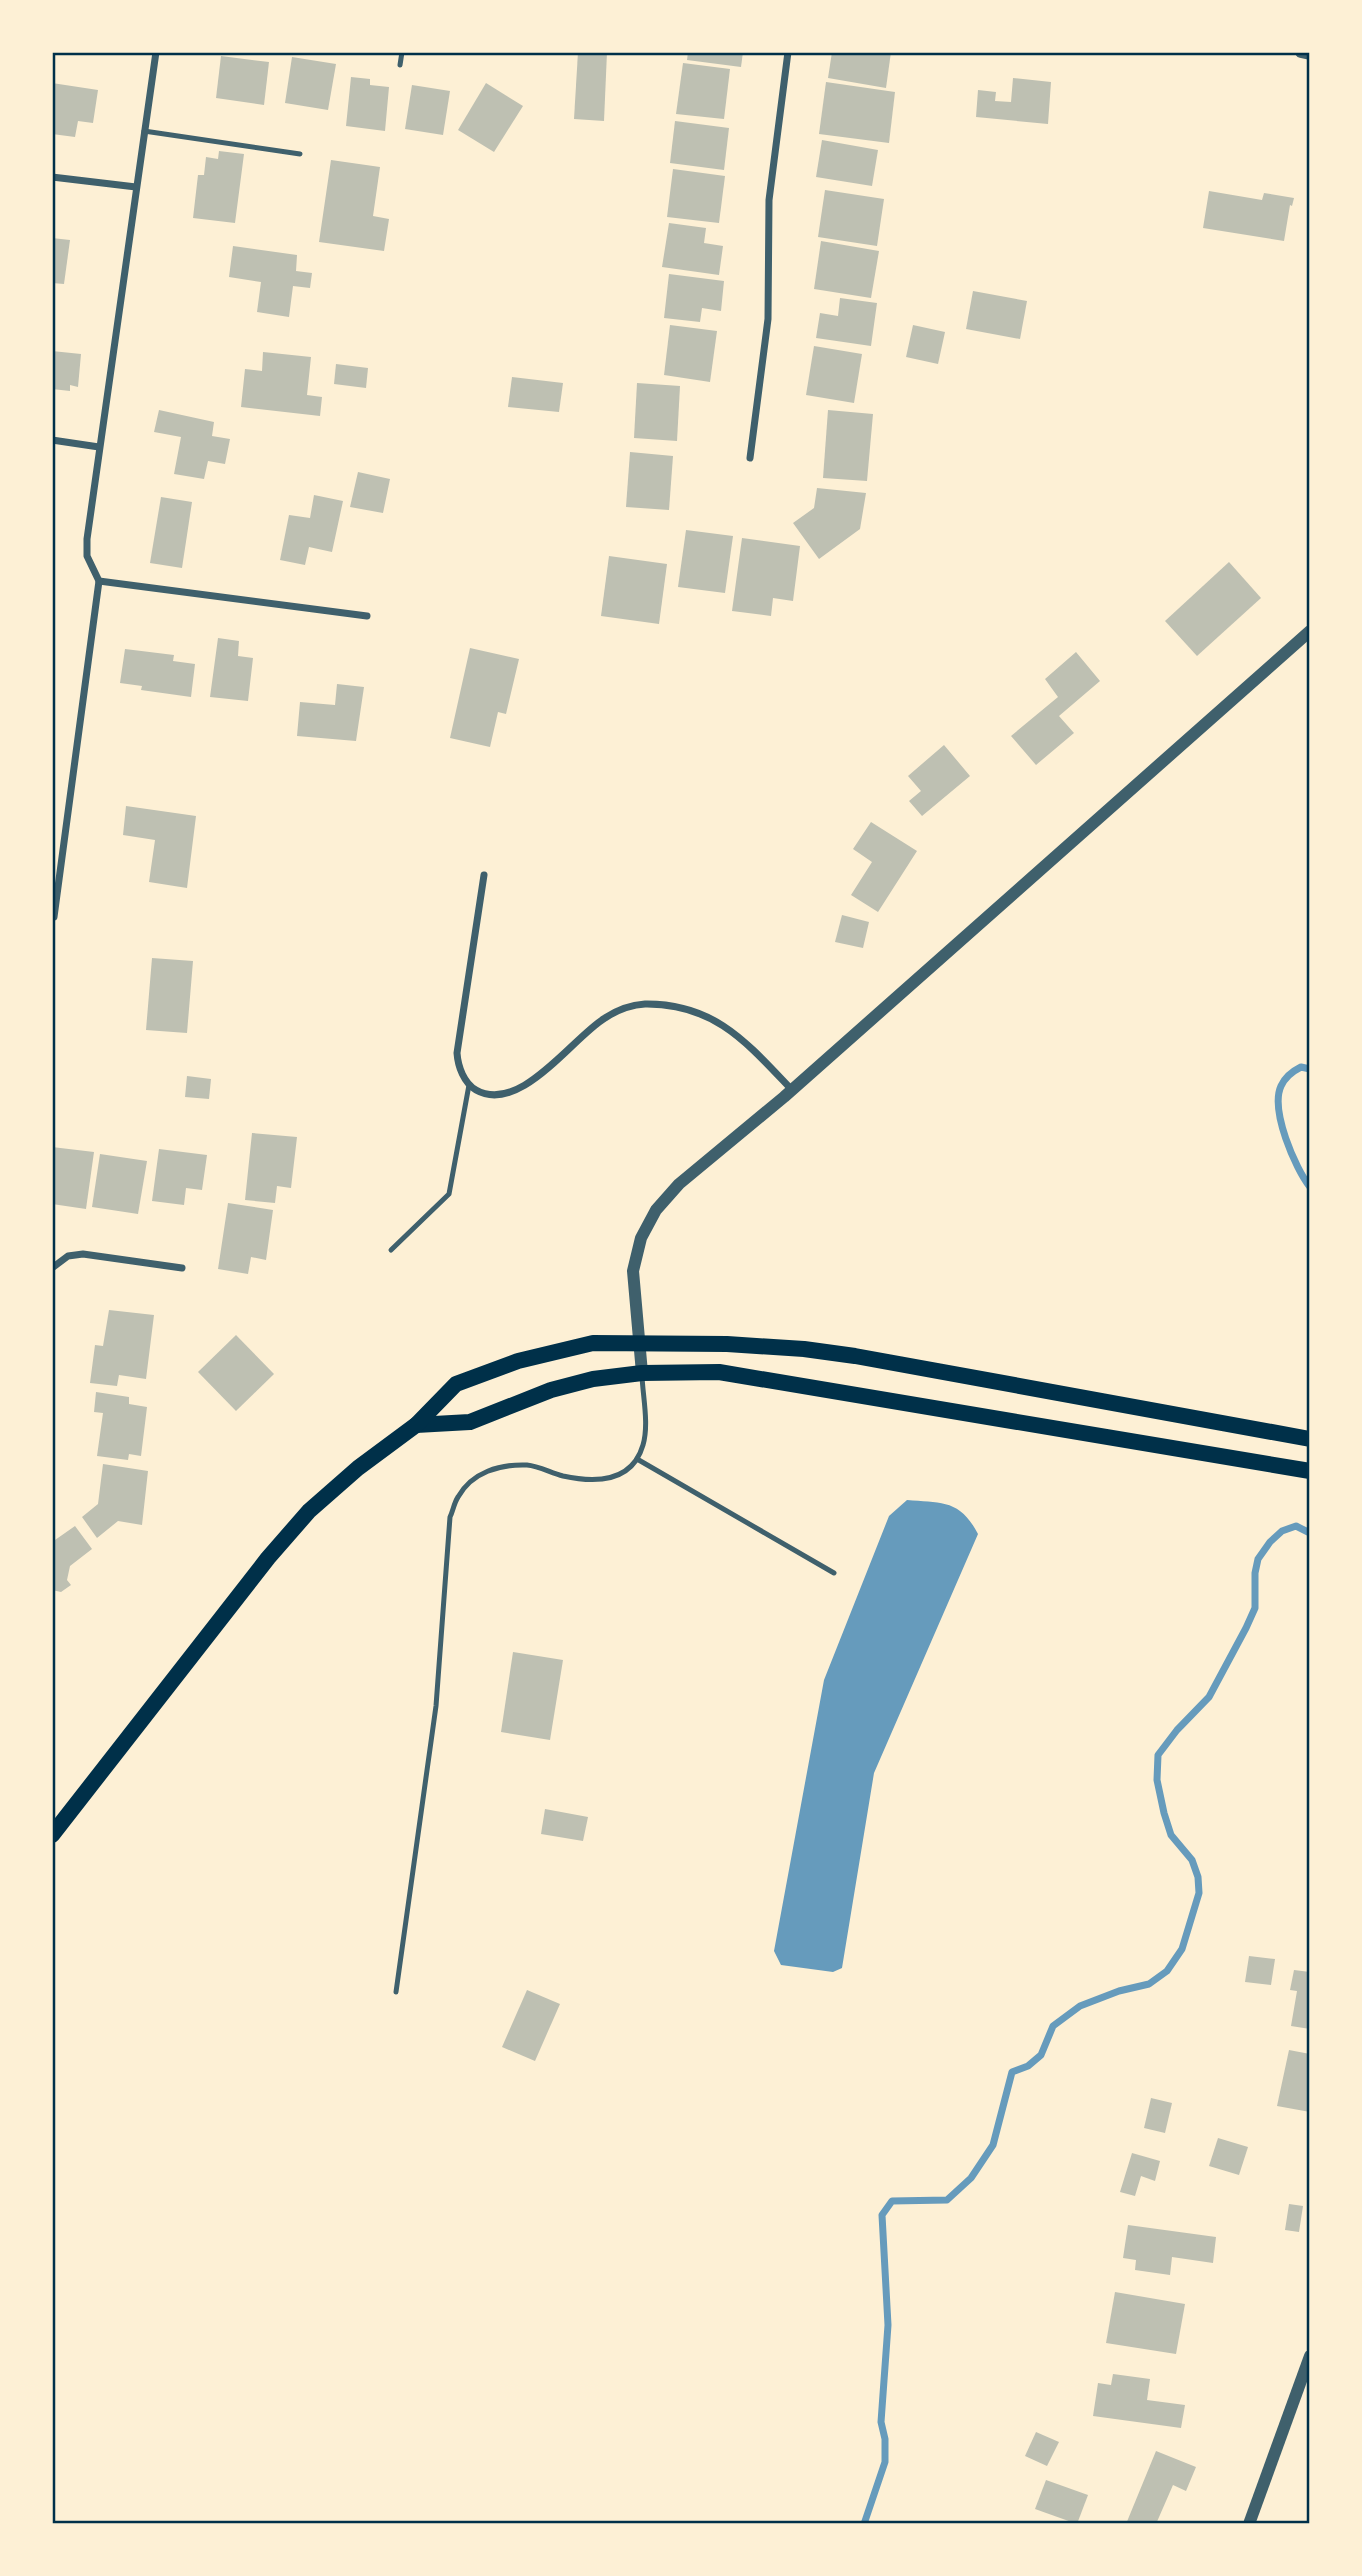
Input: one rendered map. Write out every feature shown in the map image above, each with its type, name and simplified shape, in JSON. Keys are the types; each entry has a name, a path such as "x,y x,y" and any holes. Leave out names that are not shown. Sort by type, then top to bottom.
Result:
{"main road":[{"path":"52,1835 268,1558 309,1511 358,1468 416,1425 456,1384 518,1361 593,1343 766,1346 855,1356 1310,1439"},
{"path":"416,1425 470,1422 551,1390 593,1379 642,1373 719,1372 1310,1471"}],"street":[{"path":"54,917 99,581 87,556 87,538 156,52"},
{"path":"750,458 768,319 769,200 788,52"},
{"path":"1301,52 1310,54"},
{"path":"52,177 136,187"},
{"path":"52,440 99,447"},
{"path":"99,581 367,616"},
{"path":"642,1373 633,1271 642,1238 656,1210 679,1184 792,1090 1310,631"},
{"path":"484,875 457,1053 458,1065 469,1085 491,1095 519,1088 532,1081 602,1019 627,1006 645,1004 693,1010 727,1027 747,1043 792,1090"},
{"path":"52,1268 68,1256 83,1254 182,1268"},
{"path":"1249,2524 1310,2356"}],"lane":[{"path":"400,65 402,52"},
{"path":"144,131 300,154"},
{"path":"391,1250 449,1194 469,1085"},
{"path":"396,1992 436,1706 450,1517 458,1497 474,1478 489,1469 529,1465 563,1476 590,1480 607,1479 629,1470 643,1445 645,1427 642,1373"},
{"path":"637,1459 834,1573"}],"water":[{"path":"907,1500 940,1503 957,1509 964,1514 978,1534 874,1773 842,1968 833,1972 781,1965 774,1951 824,1680 889,1516"}],"building":[{"path":"578,52 607,52 604,121 574,119"},
{"path":"688,52 743,52 741,67 687,60"},
{"path":"832,52 891,52 886,88 828,78"},
{"path":"221,56 269,62 264,105 216,98"},
{"path":"292,57 336,64 328,110 285,103"},
{"path":"683,63 730,69 724,119 676,114"},
{"path":"351,77 370,79 370,85 389,87 385,131 346,126"},
{"path":"1013,78 1051,82 1048,124 976,117 978,90 996,92 995,101 1011,102"},
{"path":"826,82 895,92 889,143 819,134"},
{"path":"52,83 98,90 93,123 78,121 75,137 52,134"},
{"path":"486,83 523,106 494,152 458,130"},
{"path":"412,85 450,91 443,135 405,129"},
{"path":"675,121 729,128 724,170 670,163"},
{"path":"822,140 878,150 872,186 816,177"},
{"path":"219,151 244,154 235,223 193,218 198,175 204,175 206,157 218,159"},
{"path":"331,160 380,167 373,216 389,219 384,251 319,242"},
{"path":"673,169 725,176 719,223 667,217"},
{"path":"825,190 884,199 877,246 818,237"},
{"path":"1209,191 1262,200 1264,193 1294,198 1292,206 1290,205 1284,241 1203,228"},
{"path":"669,223 706,228 704,243 723,246 719,275 662,267"},
{"path":"52,238 70,240 64,284 52,283"},
{"path":"821,241 879,251 871,298 814,289"},
{"path":"233,246 297,255 296,271 312,273 310,288 293,286 289,317 257,312 261,282 229,277"},
{"path":"669,274 724,281 721,311 702,308 700,322 664,318"},
{"path":"973,291 1027,301 1020,339 966,329"},
{"path":"840,298 877,303 871,346 816,338 820,313 838,316"},
{"path":"670,325 717,331 710,382 664,375"},
{"path":"913,325 945,332 938,364 906,357"},
{"path":"814,346 862,354 854,403 806,395"},
{"path":"52,351 81,354 78,387 70,385 70,391 52,389"},
{"path":"263,352 311,357 307,395 322,397 320,416 241,407 245,369 262,371"},
{"path":"336,364 368,368 366,388 334,384"},
{"path":"512,377 563,383 559,412 508,407"},
{"path":"637,383 680,386 677,441 634,438"},
{"path":"159,410 214,422 212,436 230,439 225,464 208,461 204,479 174,474 181,437 154,432"},
{"path":"828,410 873,414 867,481 823,478"},
{"path":"630,452 673,456 669,510 626,507"},
{"path":"358,472 390,479 383,513 350,507"},
{"path":"817,488 866,493 860,529 819,559 793,523 814,508"},
{"path":"314,495 343,501 332,552 309,547 305,565 280,560 289,515 310,518"},
{"path":"161,497 192,502 182,568 150,563"},
{"path":"686,530 733,536 725,593 678,587"},
{"path":"742,538 800,546 793,601 773,598 771,616 732,611"},
{"path":"609,556 667,564 659,624 601,616"},
{"path":"1229,562 1261,598 1197,656 1165,621"},
{"path":"218,638 239,641 238,656 253,658 248,701 210,697"},
{"path":"470,648 519,659 506,714 498,712 490,747 450,738"},
{"path":"125,649 174,655 173,661 195,664 191,697 141,690 142,686 120,683"},
{"path":"1076,652 1100,681 1059,716 1074,733 1036,765 1011,736 1058,697 1045,679"},
{"path":"337,684 364,687 356,741 297,736 300,702 335,705"},
{"path":"944,745 970,776 922,816 909,801 921,791 908,776"},
{"path":"126,806 196,816 187,888 149,882 155,840 123,835"},
{"path":"871,822 917,851 878,912 851,895 872,862 853,849"},
{"path":"842,915 869,922 863,948 835,942"},
{"path":"152,958 193,961 187,1033 146,1030"},
{"path":"187,1076 211,1079 209,1099 185,1097"},
{"path":"252,1133 297,1137 291,1188 277,1186 275,1203 245,1200"},
{"path":"52,1147 94,1152 86,1209 52,1204"},
{"path":"159,1149 207,1155 202,1190 186,1188 184,1205 152,1201"},
{"path":"100,1154 147,1161 138,1214 92,1207"},
{"path":"228,1203 273,1210 266,1260 251,1257 248,1274 218,1269"},
{"path":"109,1310 154,1315 146,1379 119,1375 117,1386 90,1383 95,1345 103,1346"},
{"path":"236,1335 274,1374 236,1411 198,1372"},
{"path":"96,1392 129,1397 129,1404 147,1407 141,1456 129,1454 128,1460 97,1456 103,1413 94,1412"},
{"path":"103,1464 148,1471 142,1525 118,1521 97,1538 82,1517 98,1504"},
{"path":"75,1526 92,1549 70,1566 67,1580 71,1585 61,1592 52,1590 52,1539 55,1540"},
{"path":"513,1652 563,1660 550,1740 501,1732"},
{"path":"545,1809 588,1817 583,1841 541,1834"},
{"path":"1249,1956 1275,1959 1271,1985 1245,1982"},
{"path":"1294,1970 1310,1972 1310,2029 1291,2026 1297,1991 1290,1990"},
{"path":"527,1990 560,2004 535,2061 502,2047"},
{"path":"1289,2050 1310,2054 1310,2112 1277,2106"},
{"path":"1151,2098 1172,2103 1165,2133 1144,2128"},
{"path":"1218,2138 1248,2147 1239,2175 1209,2166"},
{"path":"1132,2153 1160,2161 1155,2181 1141,2176 1135,2196 1120,2192"},
{"path":"1289,2204 1303,2206 1299,2232 1285,2230"},
{"path":"1128,2225 1216,2237 1213,2263 1172,2257 1170,2275 1135,2270 1136,2260 1123,2258"},
{"path":"1115,2292 1185,2304 1176,2354 1106,2343"},
{"path":"1113,2374 1150,2379 1147,2400 1185,2405 1181,2428 1093,2416 1098,2383 1111,2385"},
{"path":"1036,2432 1059,2442 1047,2466 1025,2456"},
{"path":"1156,2451 1196,2467 1186,2491 1173,2485 1156,2524 1126,2524"},
{"path":"1046,2480 1088,2495 1077,2524 1035,2509"}],"waterway":[{"path":"1310,1069 1301,1067 1290,1075 1281,1086 1278,1096 1281,1123 1286,1138 1310,1187"},
{"path":"864,2524 885,2462 885,2439 881,2422 888,2325 882,2215 892,2201 947,2200 971,2178 993,2145 1012,2072 1028,2066 1041,2055 1053,2026 1080,2006 1119,1991 1149,1984 1167,1971 1182,1949 1199,1893 1198,1877 1192,1860 1171,1835 1157,1780 1158,1755 1177,1730 1209,1697 1246,1628 1255,1608 1255,1573 1258,1559 1282,1531 1296,1526 1310,1533"}]}
